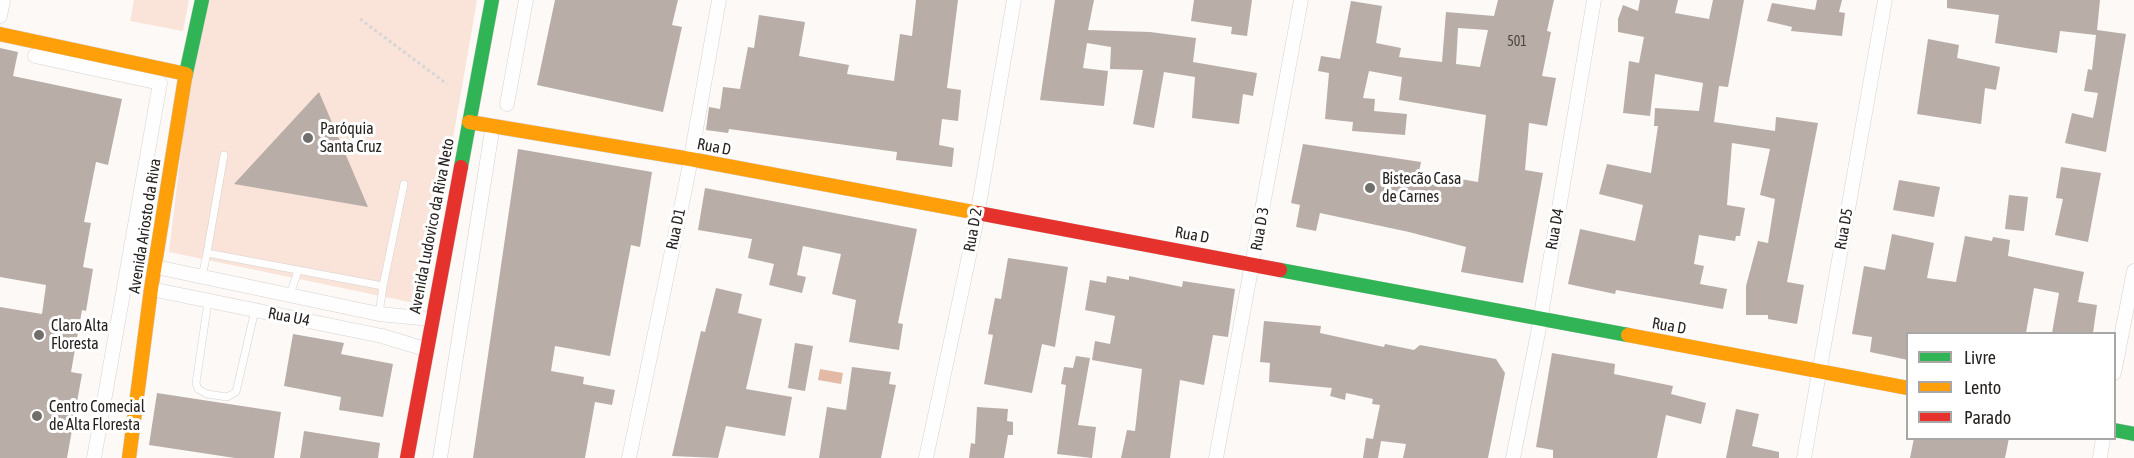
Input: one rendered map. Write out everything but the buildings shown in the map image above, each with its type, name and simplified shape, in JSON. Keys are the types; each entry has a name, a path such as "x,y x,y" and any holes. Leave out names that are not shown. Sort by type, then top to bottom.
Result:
{"street":[{"path":"0,16 3,0"},
{"name":"Avenida Ariosto da Riva","path":"129,458 151,289 186,74 202,0"},
{"name":"Avenida Ludovico da Riva Neto","path":"407,458 425,349 492,0"},
{"path":"507,104 526,0"},
{"name":"Rua D1","path":"629,458 690,159 719,0"},
{"name":"Rua D 2","path":"926,458 977,213 1014,0"},
{"name":"Rua D 3","path":"1216,458 1301,0"},
{"name":"Rua D4","path":"1513,458 1540,319 1594,0"},
{"name":"Rua D5","path":"1804,458 1885,0"},
{"path":"0,34 186,74"},
{"path":"35,56 160,83 94,458"},
{"name":"Rua D","path":"468,122 690,159 1254,263 1906,388"},
{"path":"440,458 491,137"},
{"name":"Rua U4","path":"156,267 379,314 431,319"},
{"path":"2116,368 2134,272"},
{"name":"Rua U4","path":"151,289 382,336 425,349"},
{"path":"282,315 290,294"},
{"path":"2116,430 2134,434"},
{"path":"2100,458 2103,440"}],"lane":[{"path":"202,277 224,155"},
{"path":"379,314 404,184"},
{"path":"207,253 383,286"},
{"path":"290,294 298,271"},
{"path":"208,302 196,383 198,389 207,394 227,397 236,392 255,310"}],"path":[{"path":"360,19 447,84"}],"shaded area":[{"path":"134,0 189,0 183,31 130,21"},
{"path":"209,0 477,0 424,305 169,252 191,69"},
{"path":"820,369 843,373 841,384 818,380"}],"traffic: fast":[{"path":"185,78 202,0"},
{"path":"461,167 492,0"},
{"path":"1280,270 1628,335"},
{"path":"2116,430 2134,434"}],"traffic: slow":[{"path":"0,34 186,74"},
{"path":"129,458 151,289 185,78"},
{"path":"469,122 690,159 978,213"},
{"path":"1628,335 1906,388"}],"traffic: jam":[{"path":"407,458 461,167"},
{"path":"978,213 1280,270"}],"place":[{"name":"Paróquia Santa Cruz","path":"308,138"},
{"name":"Bistecão Casa de Carnes","path":"1370,188"},
{"name":"Claro Alta Floresta","path":"39,335"},
{"name":"Centro Comecial de Alta Floresta","path":"37,416"}]}
